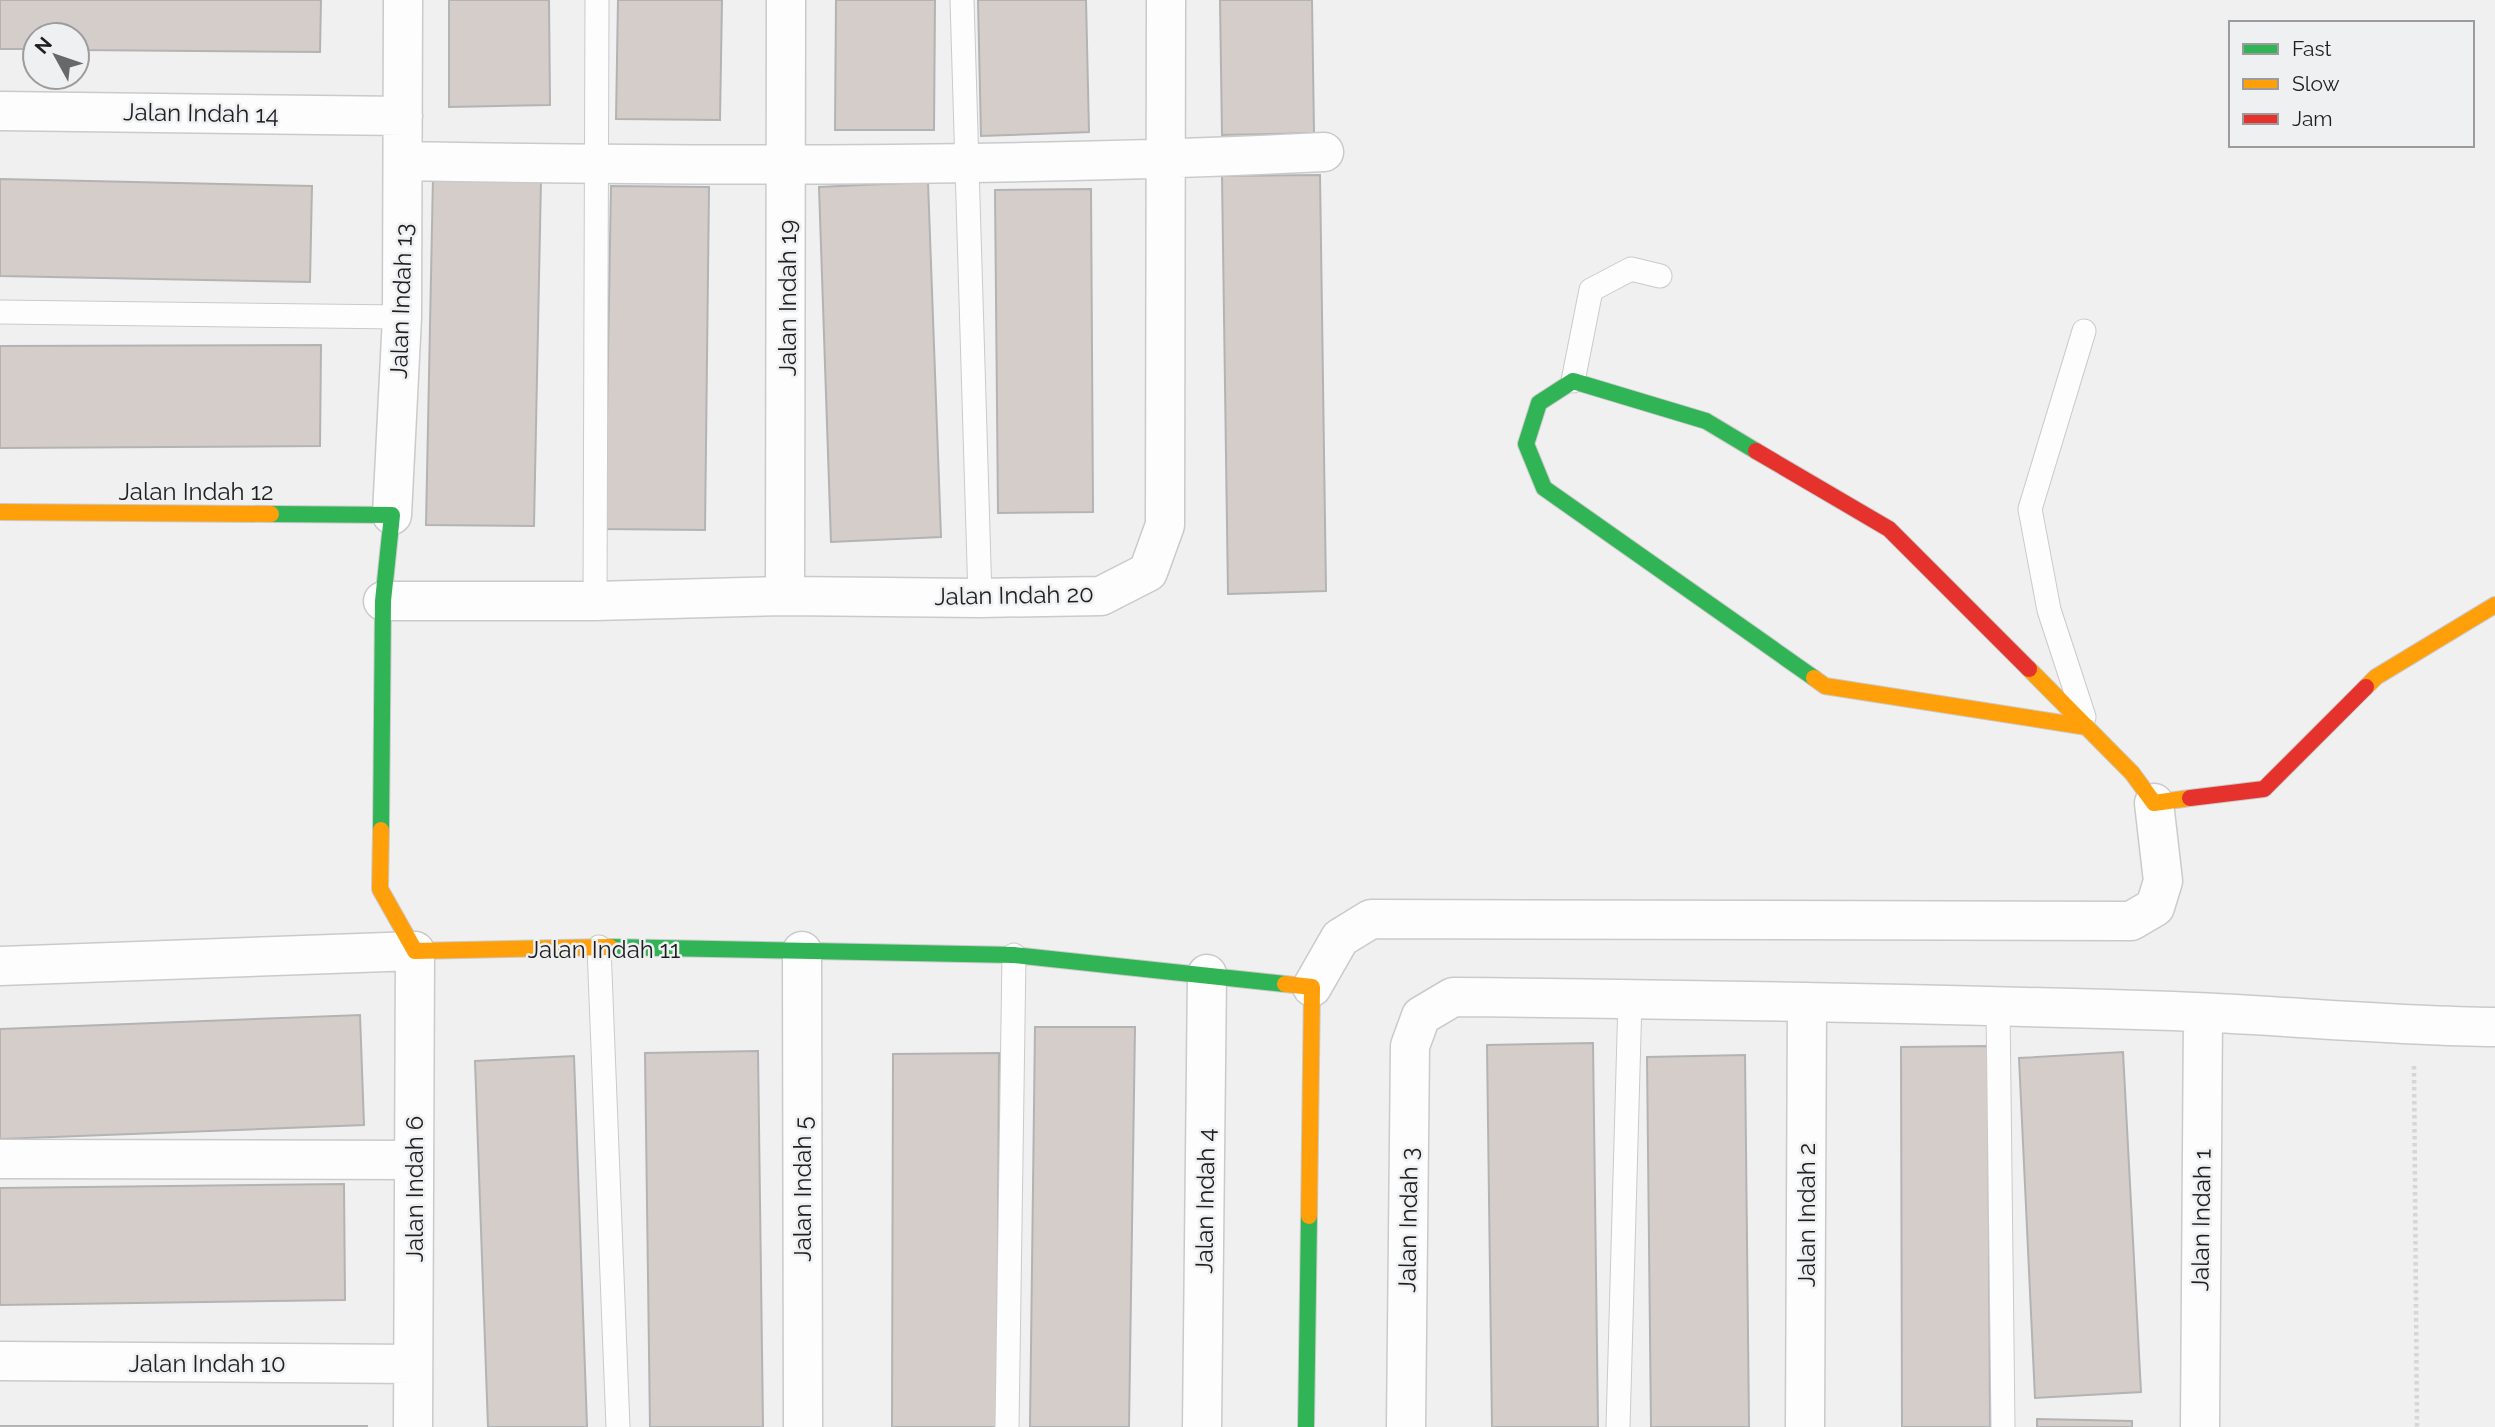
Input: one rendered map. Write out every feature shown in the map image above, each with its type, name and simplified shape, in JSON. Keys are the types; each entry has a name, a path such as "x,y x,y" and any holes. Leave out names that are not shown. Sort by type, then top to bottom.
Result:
{"street":[{"name":"Jalan Indah 13","path":"403,0 402,317 392,515 383,601 380,889 415,951"},
{"name":"Jalan Indah 19","path":"785,596 786,0"},
{"name":"Jalan Indah 20","path":"383,601 595,601 785,596 1101,596 1148,572 1165,525 1166,0"},
{"name":"Jalan Indah 14","path":"0,111 403,116"},
{"path":"404,161 595,165 965,164 1166,160 1324,152"},
{"path":"1306,1427 1312,987 1340,937 1371,919 2131,921 2155,907 2162,881 2154,803 2132,773 2087,727 1889,529 1706,421 1573,382 1539,402 1526,444 1544,488 1825,686 2087,727"},
{"name":"Jalan Indah 12","path":"0,512 392,515"},
{"path":"2154,803 2264,789 2376,677 2495,605"},
{"name":"Jalan Indah 11","path":"0,966 599,947 1014,955 1312,987"},
{"name":"Jalan Indah 6","path":"413,1427 415,951"},
{"name":"Jalan Indah 5","path":"802,951 803,1427"},
{"name":"Jalan Indah 4","path":"1202,1427 1207,974"},
{"name":"Jalan Indah 3","path":"1406,1427 1410,1046 1421,1016 1453,997 1630,999"},
{"path":"1630,999 1998,1006 2203,1013 2413,1026 2495,1027"},
{"name":"Jalan Indah 2","path":"1805,1427 1807,1002"},
{"name":"Jalan Indah 1","path":"2200,1427 2203,1013"},
{"path":"0,1159 414,1160"},
{"name":"Jalan Indah 10","path":"0,1362 413,1364"}],"lane":[{"path":"595,601 597,0"},
{"path":"962,0 979,598"},
{"path":"1573,382 1591,290 1630,269 1660,276"},
{"path":"0,312 402,317"},
{"path":"2084,331 2030,509 2049,610 2087,727"},
{"path":"599,947 618,1427"},
{"path":"1007,1427 1014,955"},
{"path":"1618,1427 1630,999"},
{"path":"1998,1006 2003,1427"}],"path":[{"path":"2413,1026 2417,1427"}],"building":[{"path":"0,0 321,0 320,52 91,50 91,21 21,21 21,49 0,49"},
{"path":"449,0 549,0 550,105 449,107"},
{"path":"618,0 722,0 720,120 616,119"},
{"path":"836,0 935,0 934,130 835,130"},
{"path":"978,0 1086,0 1089,132 981,136"},
{"path":"1220,0 1312,0 1314,133 1222,135"},
{"path":"1320,175 1326,591 1228,594 1222,176"},
{"path":"433,177 541,179 534,526 426,525"},
{"path":"0,179 312,186 310,282 0,276"},
{"path":"928,182 941,537 831,542 819,187"},
{"path":"611,186 709,187 705,530 605,529"},
{"path":"1091,189 1093,512 998,513 995,190"},
{"path":"321,345 320,446 0,448 0,346"},
{"path":"360,1015 364,1125 0,1139 0,1029"},
{"path":"1035,1027 1135,1027 1129,1427 1030,1427"},
{"path":"1593,1043 1598,1427 1492,1427 1487,1045"},
{"path":"1988,1046 1990,1427 1902,1427 1901,1047"},
{"path":"758,1051 763,1427 650,1427 645,1053"},
{"path":"2123,1052 2141,1392 2035,1398 2019,1058"},
{"path":"999,1053 997,1427 892,1427 893,1054"},
{"path":"1745,1055 1749,1427 1651,1427 1647,1057"},
{"path":"574,1056 587,1427 488,1427 475,1061"},
{"path":"344,1184 345,1300 0,1305 0,1188"},
{"path":"2037,1419 2132,1421 2132,1427 2037,1427"},
{"path":"0,1426 368,1426 0,1427"}],"traffic: fast":[{"path":"1756,451 1706,421 1573,381 1539,403 1526,444 1544,488 1814,678"},
{"path":"271,514 392,515 383,601 381,830"},
{"path":"610,947 1014,955 1285,984"},
{"path":"1306,1427 1309,1216"}],"traffic: slow":[{"path":"0,512 271,514"},
{"path":"2366,687 2376,677 2495,605"},
{"path":"2029,669 2132,773 2154,803 2190,798"},
{"path":"1814,678 1825,686 2087,727"},
{"path":"381,830 380,889 415,951 610,947"},
{"path":"1285,984 1312,987 1309,1216"}],"traffic: jam":[{"path":"1756,451 1889,529 2029,669"},
{"path":"2190,798 2264,789 2366,687"}]}
